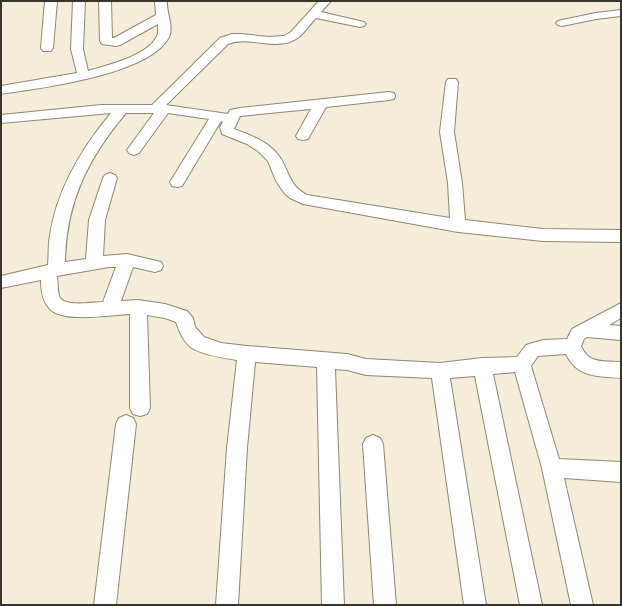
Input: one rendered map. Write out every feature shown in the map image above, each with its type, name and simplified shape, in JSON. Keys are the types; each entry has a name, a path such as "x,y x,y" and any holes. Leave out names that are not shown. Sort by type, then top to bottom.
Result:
{"street":[{"path":"47,48 51,1"},
{"path":"79,1 77,55 79,65 84,75"},
{"path":"105,1 106,41 108,43 116,42 161,17"},
{"path":"1,90 84,75 116,66 156,47 164,35 161,17 161,1"},
{"path":"134,150 159,109 224,41 233,38 278,40 289,38 295,34 325,1"},
{"path":"562,23 596,16 621,13"},
{"path":"312,14 360,24"},
{"path":"452,82 446,132 455,183 458,226"},
{"path":"177,182 224,118 237,112 389,96"},
{"path":"303,136 321,104"},
{"path":"122,109 91,148 73,182 64,207 52,271 52,297 54,304 64,310 138,307 165,311 184,318 190,335 198,342 221,350 247,354 354,363 366,367 440,371 465,370 482,366 521,365 524,370 552,468 582,605"},
{"path":"1,119 78,111 122,109 159,109 224,118"},
{"path":"224,118 228,131 264,148 276,164 286,186 296,195 318,202 458,226 525,235 591,238 621,236"},
{"path":"94,263 97,220 110,178"},
{"path":"1,282 94,263 127,260 155,266"},
{"path":"110,308 127,260"},
{"path":"138,307 140,408"},
{"path":"621,310 576,336 572,346 580,363 588,366 621,370"},
{"path":"586,330 621,333"},
{"path":"521,365 532,350 543,346 572,346"},
{"path":"227,605 237,448 247,354"},
{"path":"326,361 333,605"},
{"path":"482,366 530,605"},
{"path":"440,371 475,605"},
{"path":"105,605 126,424"},
{"path":"373,444 385,605"},
{"path":"552,468 621,472"}]}
